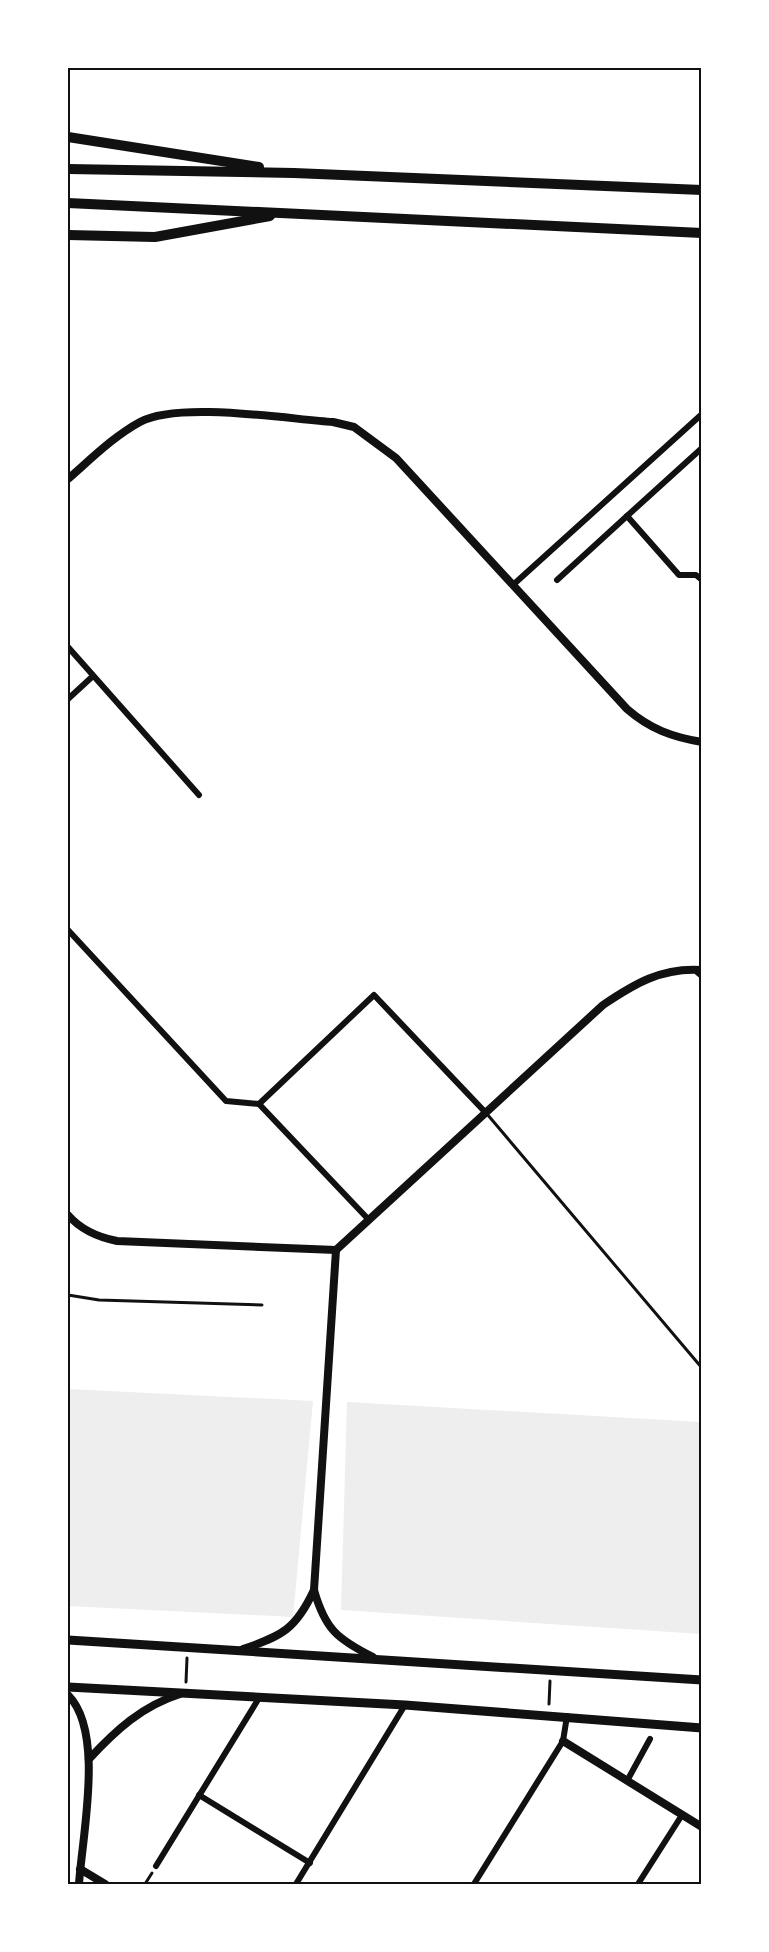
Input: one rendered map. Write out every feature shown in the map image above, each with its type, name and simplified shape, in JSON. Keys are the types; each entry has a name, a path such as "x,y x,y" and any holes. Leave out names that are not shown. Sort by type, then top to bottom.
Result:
{"highway":[{"path":"68,136 294,173"},
{"path":"68,169 294,173 702,190"},
{"path":"68,203 702,233"},
{"path":"68,235 155,237 291,212"}],"main road":[{"path":"68,1640 373,1657 702,1680"},
{"path":"68,1687 548,1714 702,1728"}],"street":[{"path":"68,479 141,421 163,413 188,411 344,424 362,432 396,458 627,709 646,726 674,738 702,742"},
{"path":"514,584 702,414"},
{"path":"557,580 702,448"},
{"path":"627,516 679,575 696,574 702,580"},
{"path":"68,646 199,795"},
{"path":"68,699 93,676"},
{"path":"68,930 226,1101 259,1104 369,1220"},
{"path":"373,1657 346,1644 330,1630 321,1615 314,1590 336,1250 603,1005 634,984 661,972 697,969"},
{"path":"259,1104 374,994 486,1113"},
{"path":"68,1215 84,1230 101,1238 336,1250"},
{"path":"243,1649 274,1639 292,1627 303,1614 314,1590"},
{"path":"89,1759 136,1715 156,1702 186,1693"},
{"path":"68,1695 81,1718 89,1759 79,1884"},
{"path":"156,1866 259,1698"},
{"path":"296,1884 405,1705"},
{"path":"474,1884 563,1741 567,1716"},
{"path":"627,1781 650,1739"},
{"path":"563,1741 702,1827"},
{"path":"200,1795 310,1863"},
{"path":"638,1884 682,1815"},
{"path":"80,1869 105,1884"}],"lane":[{"path":"697,969 702,978"},
{"path":"486,1113 702,1368"},
{"path":"68,1295 99,1300 262,1305"}],"path":[{"path":"186,1693 188,1648"},
{"path":"548,1714 550,1671"}],"shaded area":[{"path":"68,1389 313,1401 293,1617 68,1606"},
{"path":"347,1402 701,1422 701,1634 341,1610"}]}
